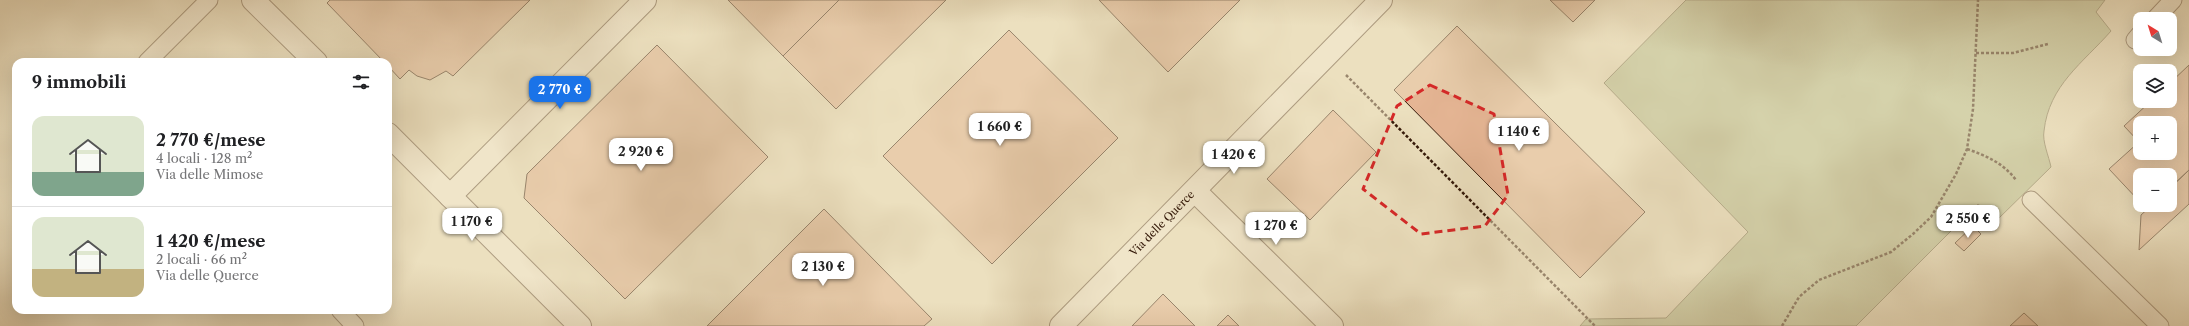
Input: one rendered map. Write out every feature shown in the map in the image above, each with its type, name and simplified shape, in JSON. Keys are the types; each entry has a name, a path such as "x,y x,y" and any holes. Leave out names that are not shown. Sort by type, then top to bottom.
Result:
{"street":[{"path":"253,0 312,58"},
{"path":"450,196 645,0"},
{"name":"Via delle Querce","path":"1061,326 1381,0"},
{"path":"392,138 580,326"},
{"path":"1195,191 1332,326"}],"lane":[{"path":"152,58 209,0"},
{"path":"2162,12 2173,0"},
{"path":"2031,200 2160,326"},
{"path":"344,314 355,326"}],"path":[{"path":"1782,326 1799,297 1819,280 1891,252 1913,234 1930,216 1956,174 1967,149 1973,109 1978,0"},
{"path":"1976,53 2013,53 2048,44"},
{"path":"1343,71 1595,326"},
{"path":"1967,149 1988,157 2007,169 2031,200"}],"highlighted area":[{"path":"1430,85 1494,114 1508,195 1485,226 1421,234 1363,189 1397,106"}],"green space":[{"path":"1686,0 2105,0 2096,12 2111,31 2069,76 2053,100 2047,115 2044,131 2045,144 2051,167 1997,220 1978,204 1856,326 1580,326 1586,319 1666,318 1748,232 1604,83"}],"building":[{"path":"330,0 530,0 453,76 446,71 430,80 417,76 409,70 400,79 392,70 392,58 380,58 327,3"},
{"path":"728,0 839,0 783,56"},
{"path":"839,0 946,0 836,109 783,56"},
{"path":"1099,0 1240,0 1168,72"},
{"path":"1550,0 1595,0 1573,22"},
{"path":"1457,26 1645,212 1580,278 1394,90"},
{"path":"1009,30 1118,138 992,264 883,156"},
{"path":"657,45 768,157 625,299 524,198 527,174"},
{"path":"2189,65 2189,170 2177,181 2177,168 2133,168 2133,195 2109,169 2133,147 2133,160 2177,160 2177,116 2135,116 2143,108 2177,108 2177,76"},
{"path":"1333,110 1376,152 1310,220 1267,179"},
{"path":"2133,118 2133,136 2124,126"},
{"path":"2189,170 2189,204 2139,250 2141,215 2144,212 2177,212 2177,181"},
{"path":"824,209 932,319 924,326 707,326"},
{"path":"1973,226 1981,234 1964,251 1955,243"},
{"path":"1163,294 1195,326 1132,326"},
{"path":"2024,313 2038,326 2010,326"},
{"path":"1228,315 1239,326 1217,326"}]}
